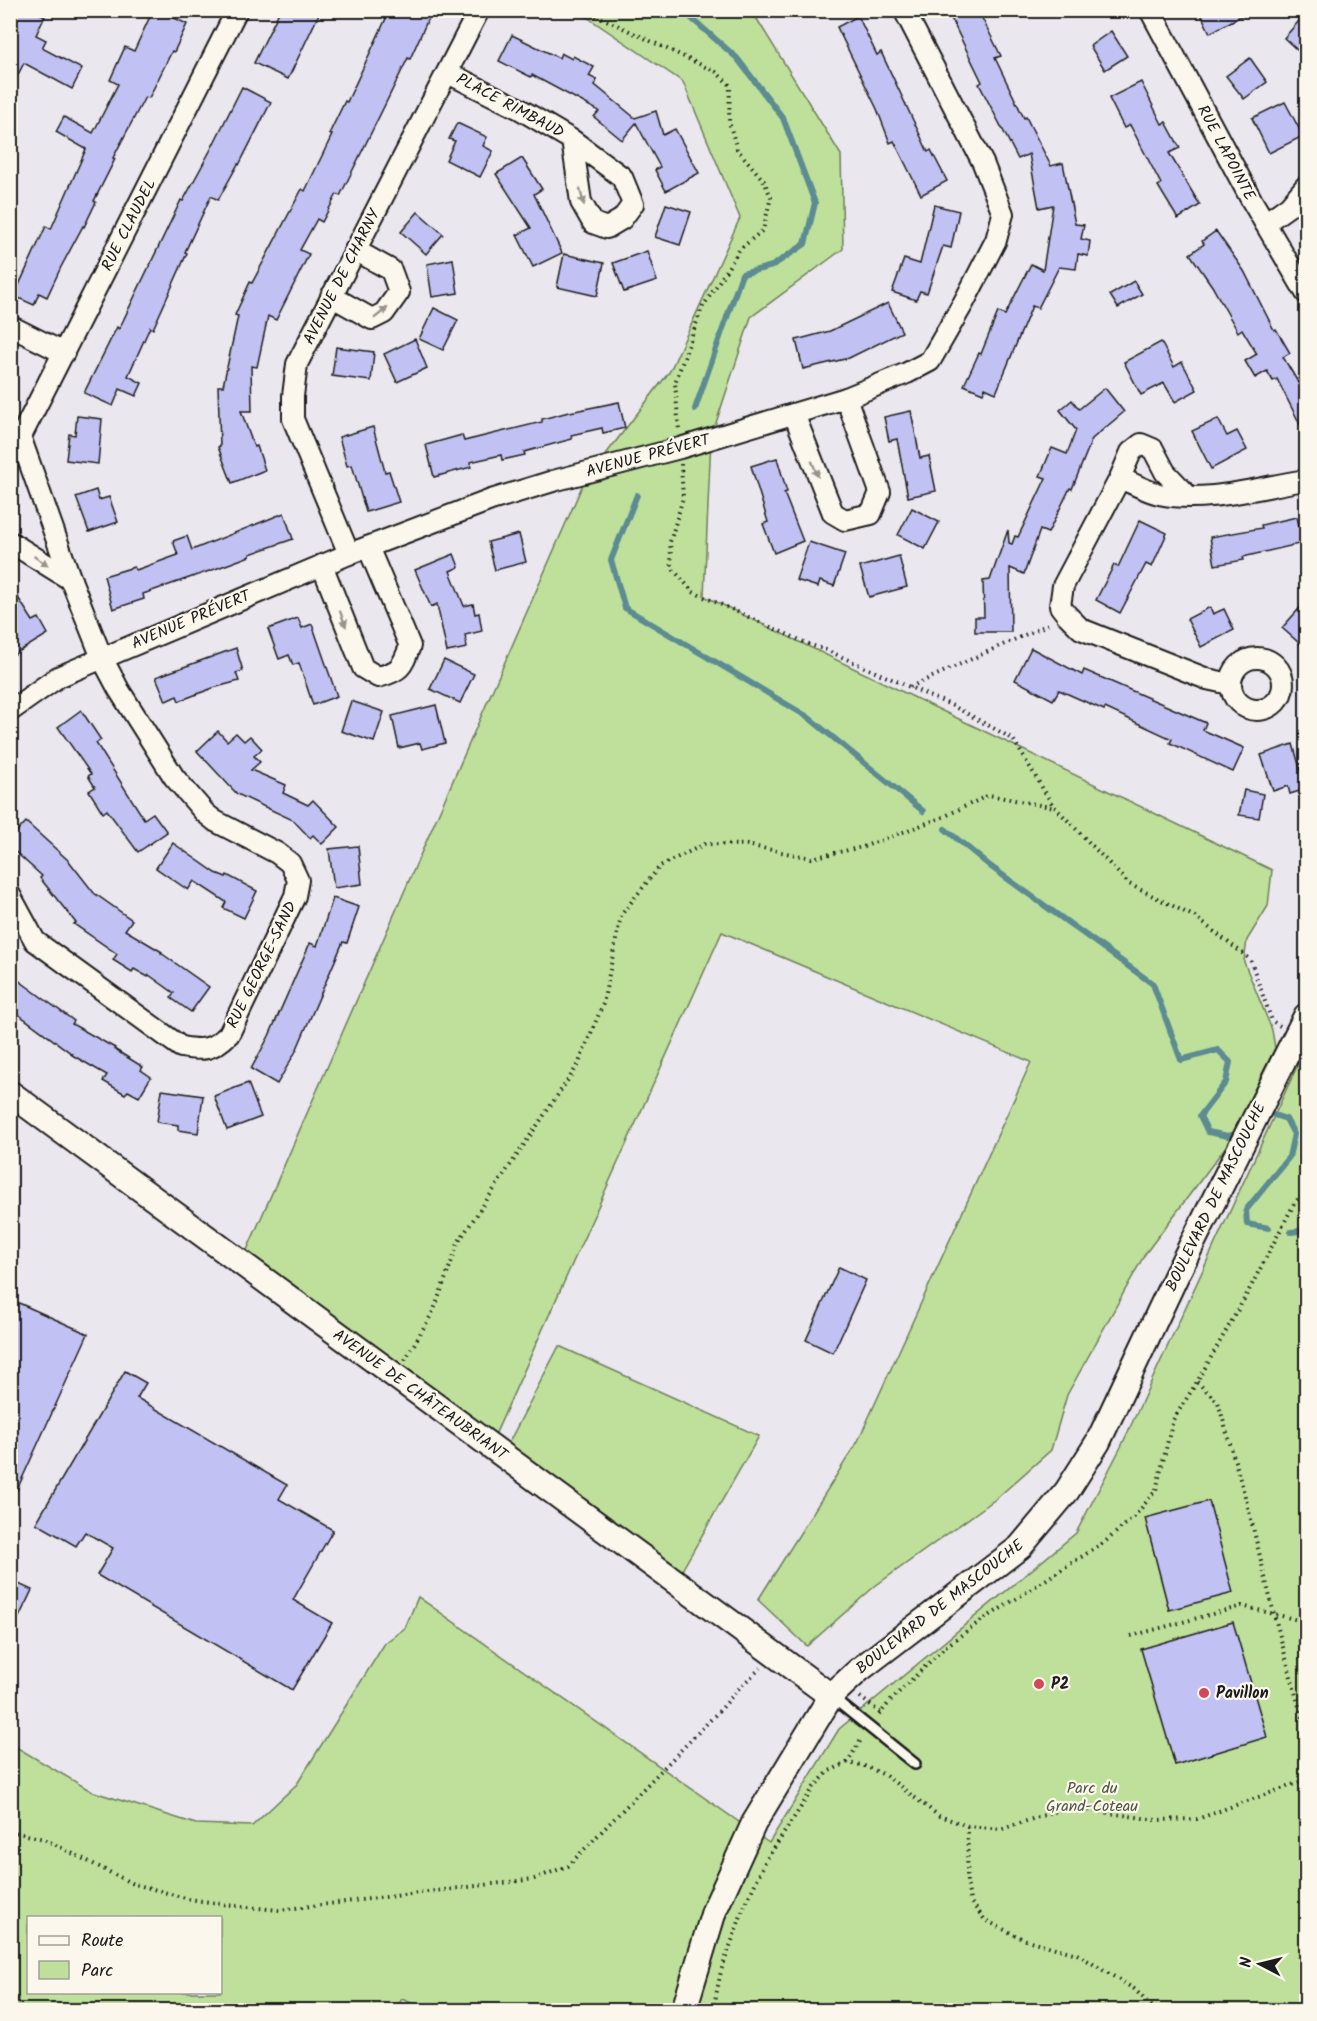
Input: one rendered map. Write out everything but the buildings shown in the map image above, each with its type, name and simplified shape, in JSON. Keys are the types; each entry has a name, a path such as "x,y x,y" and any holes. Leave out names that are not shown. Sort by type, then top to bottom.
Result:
{"street":[{"name":"RUE CLAUDEL","path":"10,458 237,10"},
{"name":"AVENUE DE CHARNY","path":"349,554 293,419 297,364 479,10"},
{"name":"AVENUE PRÉVERT","path":"10,711 58,676 349,554 491,500 553,481 680,448 846,398 908,373 930,361 996,240 1003,214 983,163 904,10"},
{"name":"RUE LAPOINTE","path":"1150,10 1265,223 1306,293"},
{"name":"PLACE RIMBAUD","path":"448,73 518,108 572,140"},
{"path":"1265,223 1289,206 1306,186"},
{"path":"331,296 372,319 384,313 399,292 391,270 355,250"},
{"path":"10,326 64,353"},
{"path":"794,414 833,513 845,520 871,514 880,492 846,398"},
{"path":"21,439 71,580 102,657"},
{"path":"1188,496 1165,472 1153,449 1141,444 1131,452 1120,478 1063,586 1060,606 1082,629 1207,680 1230,684"},
{"path":"1120,478 1157,494 1211,496 1299,481 1306,468"},
{"path":"10,542 71,580"},
{"path":"322,565 363,668 378,676 391,673 402,667 410,646 368,547"},
{"name":"RUE GEORGE-SAND","path":"10,895 35,941 181,1047 199,1050 218,1045 230,1034 295,896 298,880 290,863 278,853 215,821 205,813 174,777 119,690 102,657"},
{"name":"BOULEVARD DE MASCOUCHE","path":"684,2010 714,1911 754,1823 831,1696 859,1670 1020,1547 1067,1491 1098,1442 1177,1274 1306,1016"},
{"name":"AVENUE DE CHÂTEAUBRIANT","path":"10,1093 831,1696"}],"lane":[{"path":"831,1696 915,1764"}],"path":[{"path":"585,10 716,72 730,85 729,122 737,150 764,181 771,197 763,230 740,249 702,309 692,334 675,383 679,429"},
{"path":"682,467 683,498 670,542 672,568 693,592 955,707 1013,739 1055,808 1129,884 1195,917 1250,959 1272,1021 1285,1030"},
{"path":"909,687 1067,615"},
{"path":"402,1365 434,1310 459,1241 578,1065 603,1004 621,915 660,866 705,844 747,845 812,858 852,849 943,817 989,795 1055,808"},
{"path":"863,1700 881,1713 892,1699 945,1647 1018,1596 1083,1557 1106,1541 1134,1516 1156,1490 1173,1419 1197,1382 1247,1294 1294,1204 1306,1189"},
{"path":"1197,1382 1218,1402 1248,1507 1301,1714 1306,1722"},
{"path":"1131,1636 1242,1606 1306,1622"},
{"path":"10,1831 44,1839 131,1883 189,1899 279,1910 534,1879 568,1866 741,1686 776,1656"},
{"path":"847,1763 862,1738"},
{"path":"713,2010 721,1971 743,1910 765,1862 814,1787 829,1771 847,1763 862,1765 885,1775 939,1816 968,1826 1002,1829 1069,1808 1156,1820 1197,1819 1306,1780"},
{"path":"968,1826 967,1881 970,1901 985,1920 1023,1940 1077,1954 1134,1989 1156,2010"}],"green space":[{"path":"578,11 752,11 841,155 843,249 751,317 711,438 704,596 1272,870 1268,906 1247,940 1244,962 1272,1030 1275,1048 1227,1145 1145,1254 1067,1395 1051,1450 997,1498 875,1586 807,1646 758,1600 858,1441 1031,1062 722,932 490,1446 240,1266 583,484 670,371 740,218 683,82"},
{"name":"Parc du Grand-Coteau","path":"1306,1047 1306,2010 427,2010 402,1999 395,2010 11,2010 11,1744 91,1791 196,1824 252,1826 297,1784 385,1643 405,1628 418,1597 769,1843 839,1729 1076,1533 1121,1447"},
{"path":"559,1346 759,1436 681,1572 506,1448"}],"waterway":[{"path":"679,10 737,58 783,118 815,203 805,244 772,266 742,274 695,409"},
{"path":"637,495 611,560 625,608 808,717 923,811"},
{"path":"945,829 990,866 1153,984 1181,1060 1218,1050 1230,1062 1226,1082 1200,1116 1208,1132 1231,1135"},
{"path":"1269,1228 1247,1224 1246,1210 1289,1157 1294,1134 1286,1119 1274,1115"},
{"path":"1291,1232 1306,1230"}],"place":[{"name":"P2","path":"1039,1684"},
{"name":"Pavillon","path":"1204,1693"}]}
